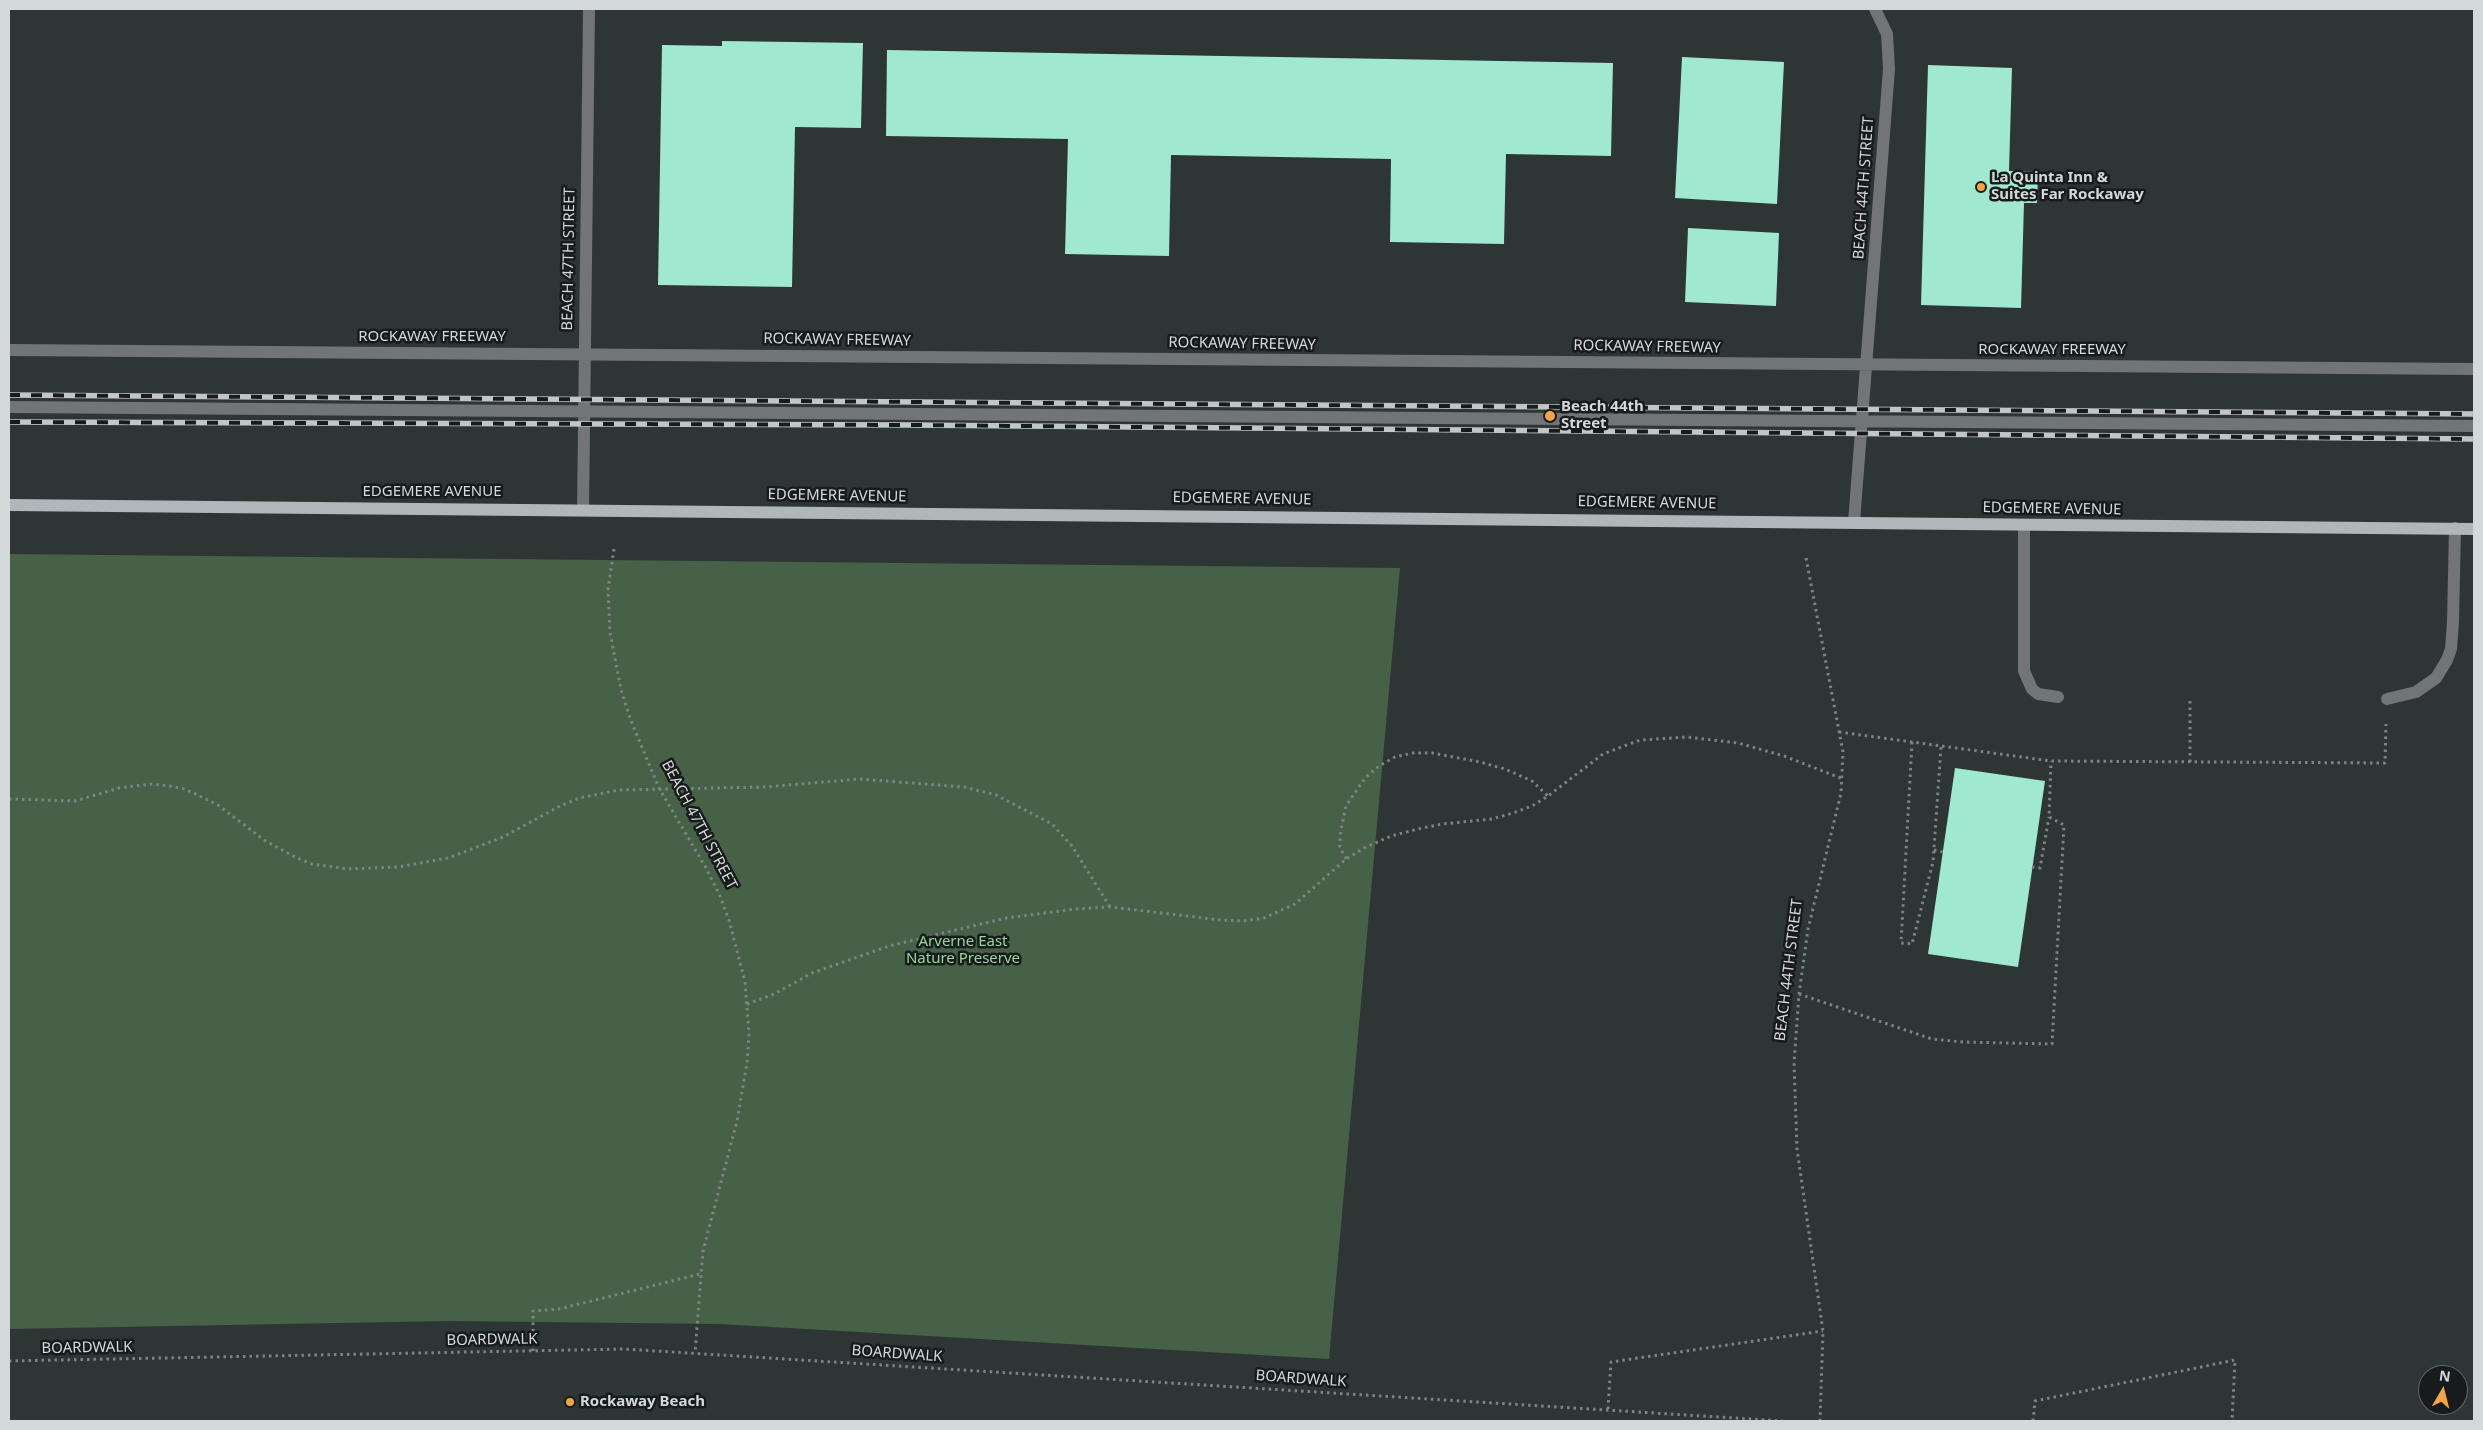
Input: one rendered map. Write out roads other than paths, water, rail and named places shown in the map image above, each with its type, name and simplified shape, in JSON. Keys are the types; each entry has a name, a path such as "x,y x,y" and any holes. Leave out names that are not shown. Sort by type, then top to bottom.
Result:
{"main road":[{"name":"EDGEMERE AVENUE","path":"9,505 2474,529"}],"street":[{"name":"BEACH 47TH STREET","path":"583,510 583,354 589,9"},
{"name":"BEACH 44TH STREET","path":"1854,522 1890,69 1887,34 1875,9"},
{"name":"ROCKAWAY FREEWAY","path":"9,350 1867,366 2474,369"},
{"path":"9,407 2474,426"},
{"path":"2024,526 2024,671 2032,689 2038,694 2058,697"},
{"path":"2387,699 2406,696 2422,689 2436,678 2448,660 2451,649 2453,622 2454,528"}],"railway":[{"path":"9,395 2474,414"},
{"path":"9,422 910,425 2474,439"}],"place":[{"name":"La Quinta Inn & Suites Far Rockaway","path":"1981,187"},
{"name":"Beach 44th Street","path":"1550,416"},
{"name":"Rockaway Beach","path":"570,1402"}],"park label":[{"name":"Arverne East Nature Preserve","path":"963,950"}]}
